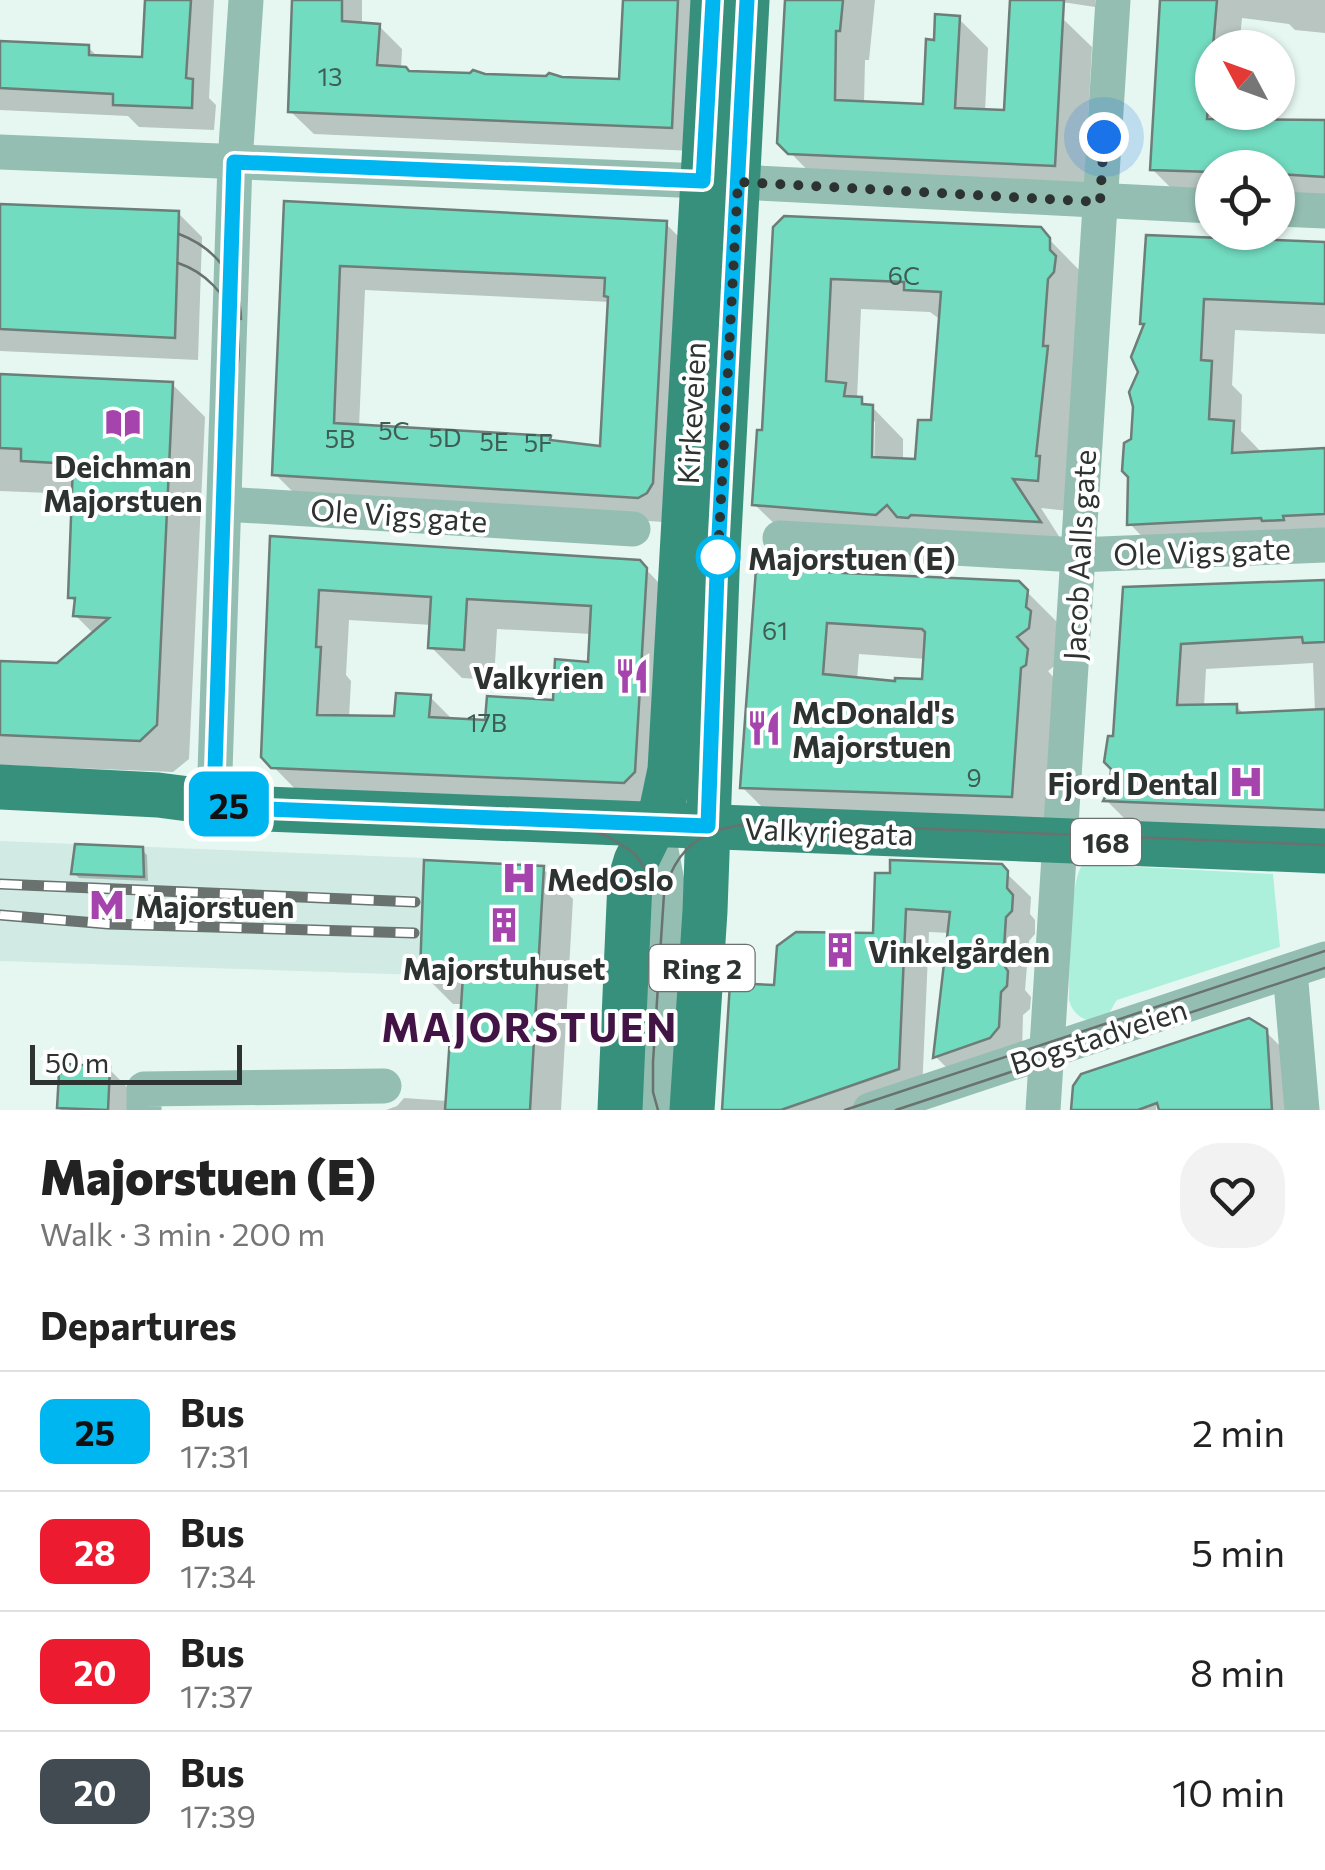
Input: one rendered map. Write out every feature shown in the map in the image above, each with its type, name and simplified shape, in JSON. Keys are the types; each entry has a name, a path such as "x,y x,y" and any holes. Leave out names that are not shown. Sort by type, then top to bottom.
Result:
{"main road":[{"name":"Kirkeveien","path":"692,1110 717,573 721,181 713,0"},
{"name":"Kirkeveien","path":"615,1096 630,881 636,860 656,824 670,770 721,181 747,0"},
{"name":"Valkyriegata","path":"0,787 158,795 266,809 1325,851"}],"street":[{"path":"214,802 234,162 246,0"},
{"name":"Jacob Aalls gate","path":"1043,1110 1114,0"},
{"path":"0,152 721,181 1195,205"},
{"path":"1295,210 1325,211"},
{"name":"Ole Vigs gate","path":"224,504 633,529"},
{"name":"Ole Vigs gate","path":"780,538 1076,555 1325,545"},
{"name":"Kirkeveien","path":"656,824 668,908 657,1083 659,1110"},
{"name":"Bogstadveien","path":"870,1110 1325,959"},
{"path":"1290,970 1302,1110"},
{"path":"144,1110 144,1089 384,1086"}],"shaded area":[{"path":"0,841 424,858 420,975 0,961"}],"green space":[{"path":"1083,864 1273,874 1280,947 1117,1000 1102,1018 1084,1019 1069,1000 1072,908"}],"building":[{"path":"145,0 191,0 186,78 193,79 192,108 113,105 113,94 0,88 0,41 89,45 89,55 142,57"},
{"path":"292,0 342,0 342,21 380,24 377,65 406,67 409,71 473,70 485,74 549,73 619,79 623,0 678,0 672,128 288,112"},
{"path":"785,0 843,0 840,31 836,31 835,100 923,104 926,39 934,40 935,14 960,16 955,108 1004,110 1010,0 1064,0 1055,166 788,154 777,143"},
{"path":"1160,0 1217,0 1214,30 1195,30 1195,130 1295,130 1295,120 1325,120 1325,177 1295,175 1295,150 1195,150 1195,171 1150,170"},
{"path":"284,201 667,221 653,483 647,493 638,498 272,475","holes":["340,266 605,278 604,296 608,297 600,446 550,440 551,436 334,423"]},
{"path":"0,204 179,211 175,338 0,329"},
{"path":"784,216 1041,227 1056,256 1054,272 1048,279 1043,346 1048,346 1036,456 1040,456 1038,481 1013,479 1041,522 897,517 887,505 876,515 752,505 757,430 762,430 773,227","holes":["831,279 904,282 904,290 941,292 931,420 918,420 915,459 872,457 873,405 862,404 862,397 844,396 846,383 826,381"]},
{"path":"1146,235 1195,237 1195,250 1295,250 1295,241 1325,242 1325,304 1204,299 1201,360 1212,361 1209,419 1234,421 1232,453 1325,448 1325,514 1283,516 1284,520 1127,525 1128,477 1122,471 1124,443 1131,439 1133,407 1129,392 1138,372 1131,357 1144,324 1140,324"},
{"path":"0,374 173,382 157,725 140,741 0,735 0,661 57,663 109,618 73,616 75,598 68,598 73,464 21,461 21,449 0,448"},
{"path":"270,536 640,560 647,568 635,772 624,783 271,768 261,757","holes":["319,590 431,597 428,648 464,650 467,599 591,606 588,662 555,659 553,700 487,696 485,720 429,717 431,695 396,693 394,716 317,715"]},
{"path":"756,569 1019,581 1028,590 1029,628 1017,637 1028,649 1026,665 1021,668 1012,797 740,788","holes":["827,623 922,629 922,679 895,681 823,674"]},
{"path":"1325,580 1325,642 1303,643 1302,637 1181,644 1177,705 1237,704 1237,713 1325,709 1325,810 1103,801 1110,787 1111,769 1104,762 1108,736 1113,736 1123,587"},
{"path":"75,844 143,847 144,877 71,874"},
{"path":"424,860 544,866 530,1110 445,1110 450,1037 459,1037 463,976 420,975"},
{"path":"890,860 1002,864 1008,871 1007,888 1013,895 1012,911 1006,917 1003,964 1008,971 1007,986 1001,992 999,1027 990,1038 933,1058 950,912 906,909 899,1069 781,1110 722,1110 730,983 774,985 777,946 796,932 873,933 875,873 890,873"},
{"path":"1249,1018 1267,1029 1272,1110 1159,1110 1157,1103 1138,1110 1071,1110 1073,1086 1081,1074"},
{"path":"68,1064 110,1067 108,1110 57,1108 59,1073 68,1073"}],"tram line":[{"path":"179,234 215,256 224,267 236,291 241,319"},
{"path":"178,263 206,278 220,293 238,334 238,361 227,428 216,728 222,759 236,785 258,804 288,815 586,829 607,836 634,853 653,880"},
{"path":"658,1110 653,1092 653,1062 664,894 681,856 708,834 744,825 785,823 1325,845"},
{"path":"845,1110 1325,951"},
{"path":"896,1110 1325,968"}],"railway":[{"path":"0,884 415,902"},
{"path":"0,915 108,924 414,933"}],"bus line":[{"name":"25","path":"713,0 703,181 234,162 214,802 266,809 708,826 747,0"}],"place":[{"name":"Deichman Majorstuen","path":"123,423"},
{"name":"Majorstuen (E)","path":"718,557"},
{"name":"Valkyrien","path":"632,676"},
{"name":"McDonald's Majorstuen","path":"764,728"},
{"name":"Fjord Dental","path":"1246,782"},
{"name":"MedOslo","path":"519,878"},
{"name":"Majorstuen","path":"107,905"},
{"name":"Majorstuhuset","path":"504,925"},
{"name":"Vinkelgården","path":"840,950"}],"district":[{"name":"MAJORSTUEN","path":"530,1025"}],"route":[{"path":"718,557 717,573 738,182 1100,202 1104,137"}]}
